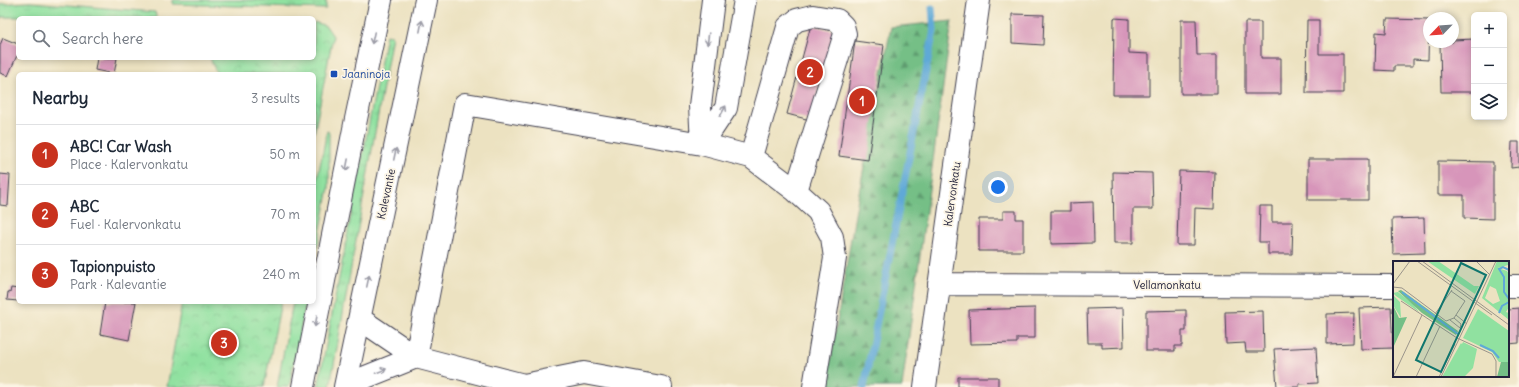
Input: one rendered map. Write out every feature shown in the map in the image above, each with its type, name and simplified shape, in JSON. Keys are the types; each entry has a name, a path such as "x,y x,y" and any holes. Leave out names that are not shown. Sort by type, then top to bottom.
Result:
{"street":[{"path":"303,387 381,0"},
{"name":"Kalevantie","path":"345,386 426,0"},
{"path":"702,144 700,106 713,0"},
{"path":"702,144 726,108 745,0"},
{"name":"Kalervonkatu","path":"925,387 979,0"},
{"path":"751,157 788,27 797,20 813,16 837,20 843,26 846,34 796,192"},
{"path":"416,357 465,104 702,144 751,157 796,192 818,212 832,237 835,258 814,387"},
{"name":"Vellamonkatu","path":"939,284 1393,286"},
{"path":"360,319 416,357 524,384 584,373 661,387"},
{"path":"345,386 416,357"}],"green space":[{"path":"173,0 326,0 326,9 173,4"},
{"path":"30,2 155,12 156,16 16,16 1,17 0,20 0,4"},
{"path":"952,21 902,387 826,387 857,203 891,27"},
{"path":"316,23 326,26 333,36 316,124 316,72 216,72 211,60 316,60"},
{"path":"386,35 392,36 330,387 318,387"},
{"path":"327,131 329,132 329,188 316,253 316,185"},
{"path":"182,304 281,304 264,387 167,387"},
{"path":"293,304 306,304 289,387 277,387"}],"building":[{"path":"1012,14 1044,15 1043,45 1012,43"},
{"path":"1114,18 1129,19 1129,53 1149,54 1149,95 1113,95"},
{"path":"1387,19 1423,20 1423,48 1428,48 1428,60 1413,59 1413,66 1394,66 1394,71 1375,70 1376,32 1386,33"},
{"path":"1181,20 1196,20 1197,55 1217,55 1217,94 1181,94"},
{"path":"1307,20 1319,20 1319,54 1343,54 1343,93 1306,93"},
{"path":"1245,22 1261,22 1261,58 1281,58 1281,94 1245,94"},
{"path":"811,25 834,31 810,120 787,114"},
{"path":"3,38 16,43 16,58 8,76 0,73 0,45"},
{"path":"1471,39 1471,92 1441,92 1440,48 1459,48 1459,40"},
{"path":"855,41 884,45 868,160 839,156"},
{"path":"97,60 117,60 114,72 95,70"},
{"path":"1512,142 1519,142 1519,167 1511,168"},
{"path":"1308,159 1368,159 1368,200 1308,200"},
{"path":"1438,161 1493,162 1493,219 1464,218 1464,195 1438,195"},
{"path":"1179,171 1215,172 1214,209 1195,208 1194,245 1177,245"},
{"path":"1113,172 1152,173 1153,209 1133,209 1133,243 1114,243"},
{"path":"0,174 10,175 8,206 0,205"},
{"path":"1093,202 1094,243 1051,244 1051,211 1070,211 1070,203"},
{"path":"1260,206 1272,206 1272,222 1293,222 1292,254 1268,254 1268,242 1259,242"},
{"path":"1003,211 1016,211 1016,219 1023,219 1023,251 979,251 979,219 1003,219"},
{"path":"1424,218 1425,253 1393,254 1392,219"},
{"path":"11,288 16,289 16,301 7,300 8,292 10,293"},
{"path":"105,304 136,304 129,340 100,334"},
{"path":"1391,307 1393,348 1361,349 1359,308"},
{"path":"1035,308 1035,338 1017,338 1017,343 970,344 969,310"},
{"path":"1123,308 1124,347 1102,348 1102,343 1088,343 1087,309"},
{"path":"1519,308 1519,343 1509,344 1509,309"},
{"path":"1186,310 1186,331 1182,331 1182,346 1175,346 1175,351 1146,351 1146,311"},
{"path":"1263,311 1264,352 1246,352 1245,343 1226,344 1225,312"},
{"path":"1354,313 1353,343 1327,344 1327,314"},
{"path":"1316,347 1318,383 1299,384 1299,387 1277,387 1274,349"},
{"path":"958,377 998,377 998,387 958,387"}],"waterway":[{"path":"864,387 934,30 932,8"}],"place":[{"name":"ABC","path":"810,72"},
{"name":"Jaaninoja","path":"334,74"},
{"name":"ABC! Car Wash","path":"862,101"},
{"name":"Tapionpuisto","path":"224,343"}]}
